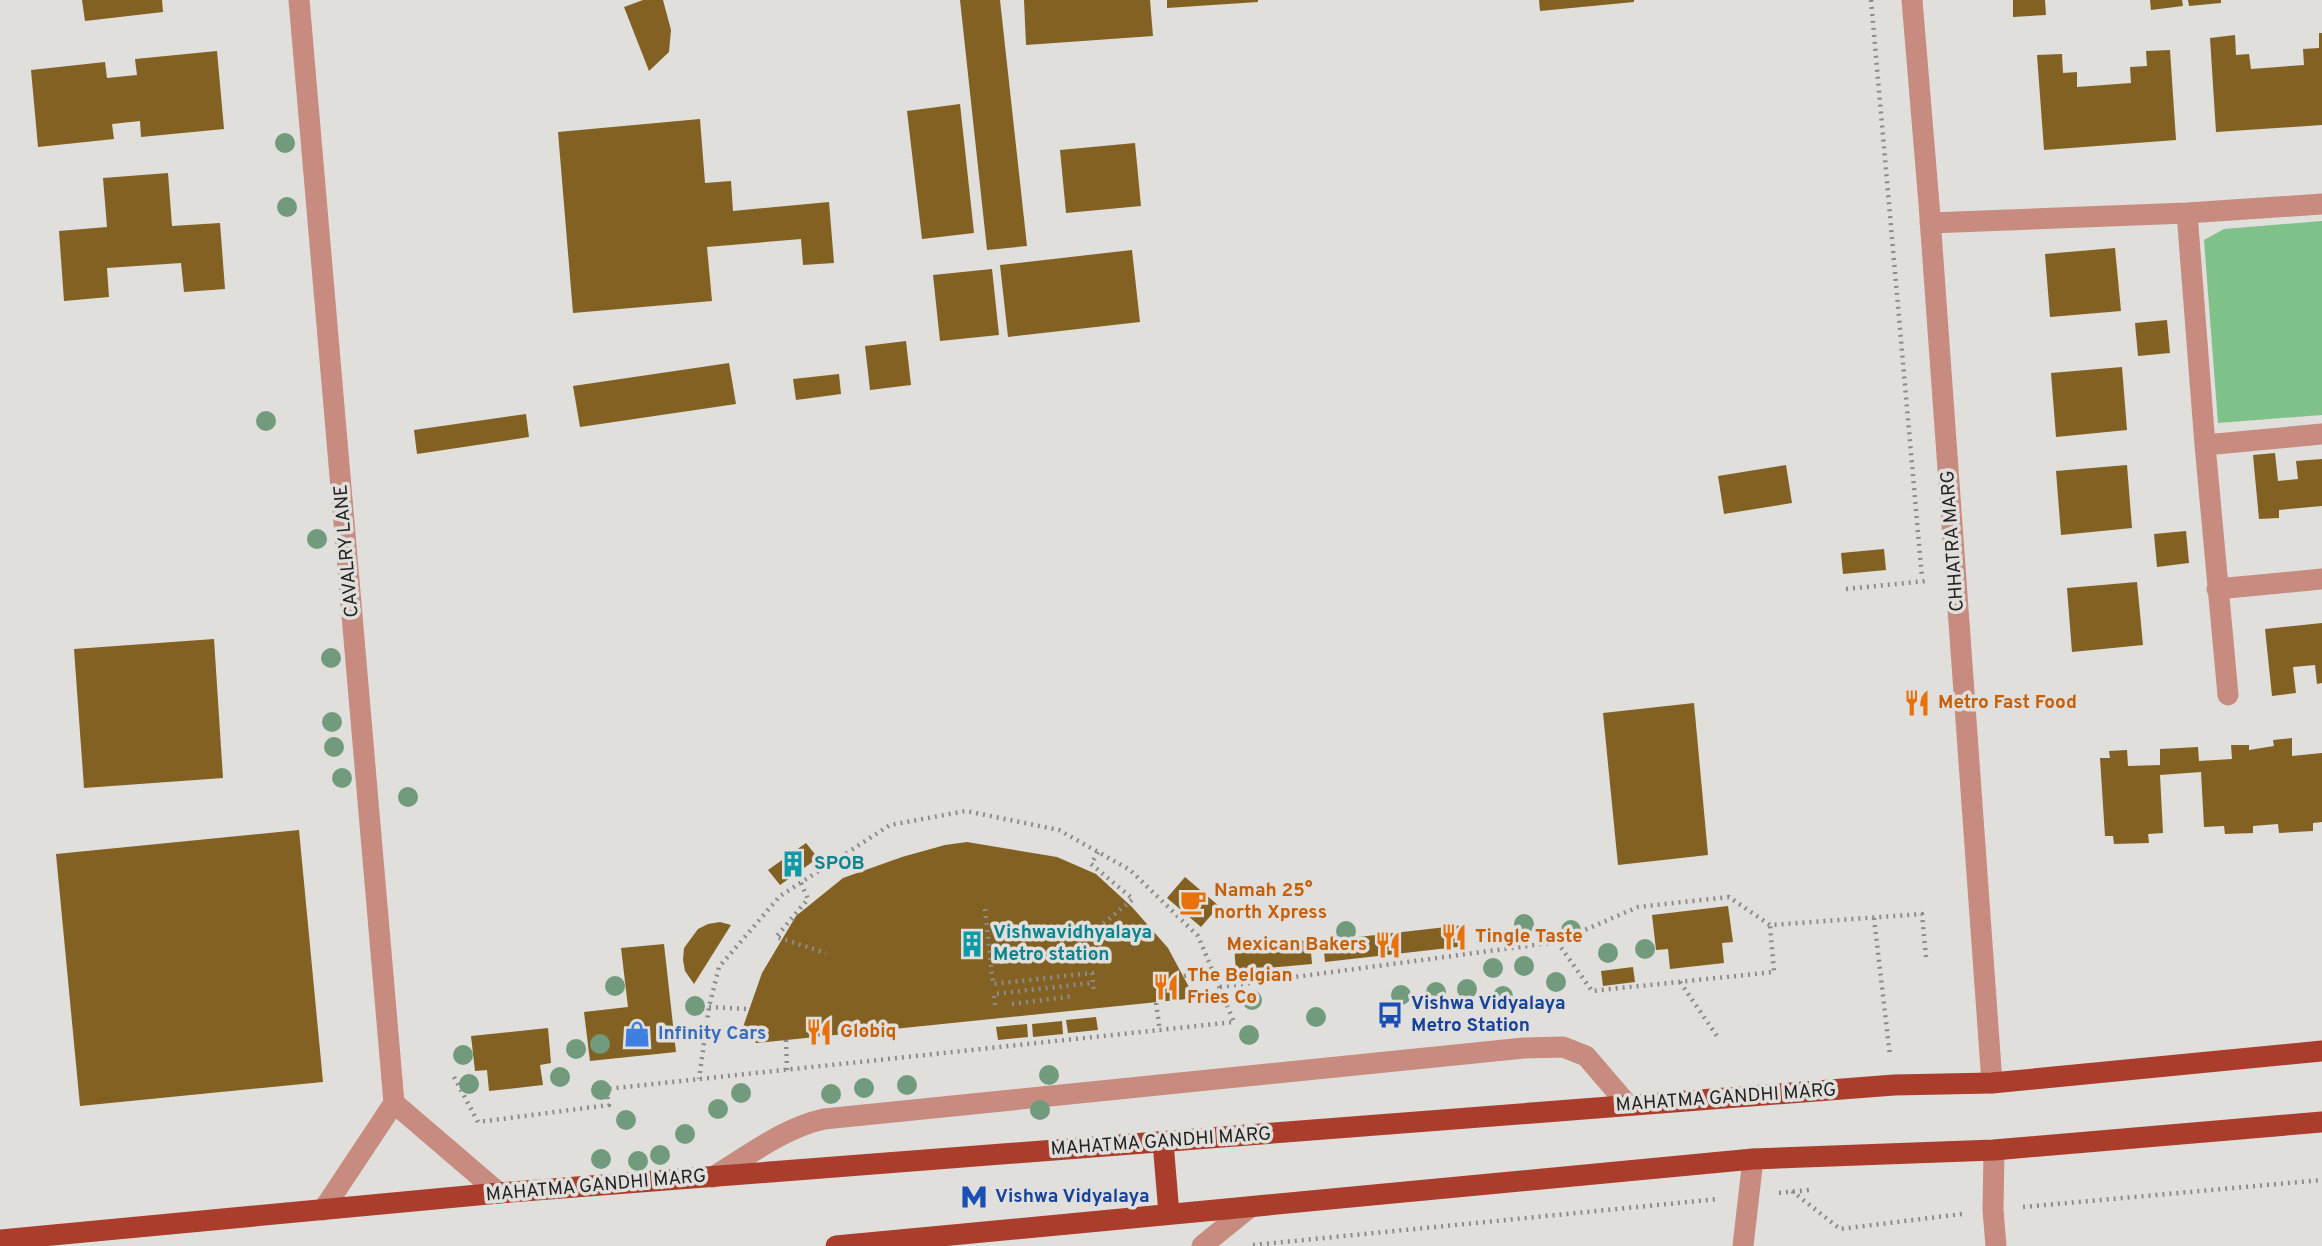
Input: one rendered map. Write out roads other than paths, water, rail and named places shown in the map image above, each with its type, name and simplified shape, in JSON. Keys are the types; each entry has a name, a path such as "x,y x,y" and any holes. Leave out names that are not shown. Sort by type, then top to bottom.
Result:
{"main road":[{"name":"MAHATMA GANDHI MARG","path":"0,1240 499,1193 1894,1084 1992,1083 2322,1051"},
{"path":"836,1246 1753,1160 1994,1150 2322,1122"},
{"path":"1163,1142 1169,1214"}],"street":[{"name":"CAVALRY LANE","path":"299,0 394,1103"},
{"name":"CHHATRA MARG","path":"1912,0 1992,1083"},
{"path":"1930,223 2187,213 2322,204"},
{"path":"2187,213 2228,695"},
{"path":"2205,444 2322,434"},
{"path":"2217,589 2322,579"},
{"path":"713,1177 786,1133 807,1123 824,1119 1524,1048 1563,1047 1586,1056 1628,1105"},
{"path":"323,1210 394,1103 499,1193"},
{"path":"1994,1150 1993,1210 1996,1246"},
{"path":"1743,1246 1753,1160"},
{"path":"1202,1246 1250,1207"}],"place":[{"name":"Metro Fast Food","path":"1917,703"},
{"name":"SPOB","path":"793,864"},
{"name":"Namah 25° north Xpress","path":"1193,902"},
{"name":"Tingle Taste","path":"1454,937"},
{"name":"Vishwavidhyalaya Metro station","path":"972,944"},
{"name":"Mexican Bakers","path":"1388,945"},
{"name":"The Belgian Fries Co","path":"1166,987"},
{"name":"Vishwa Vidyalaya Metro Station","path":"1390,1015"},
{"name":"Globiq","path":"819,1032"},
{"name":"Infinity Cars","path":"637,1034"},
{"name":"Vishwa Vidyalaya","path":"974,1197"}]}
